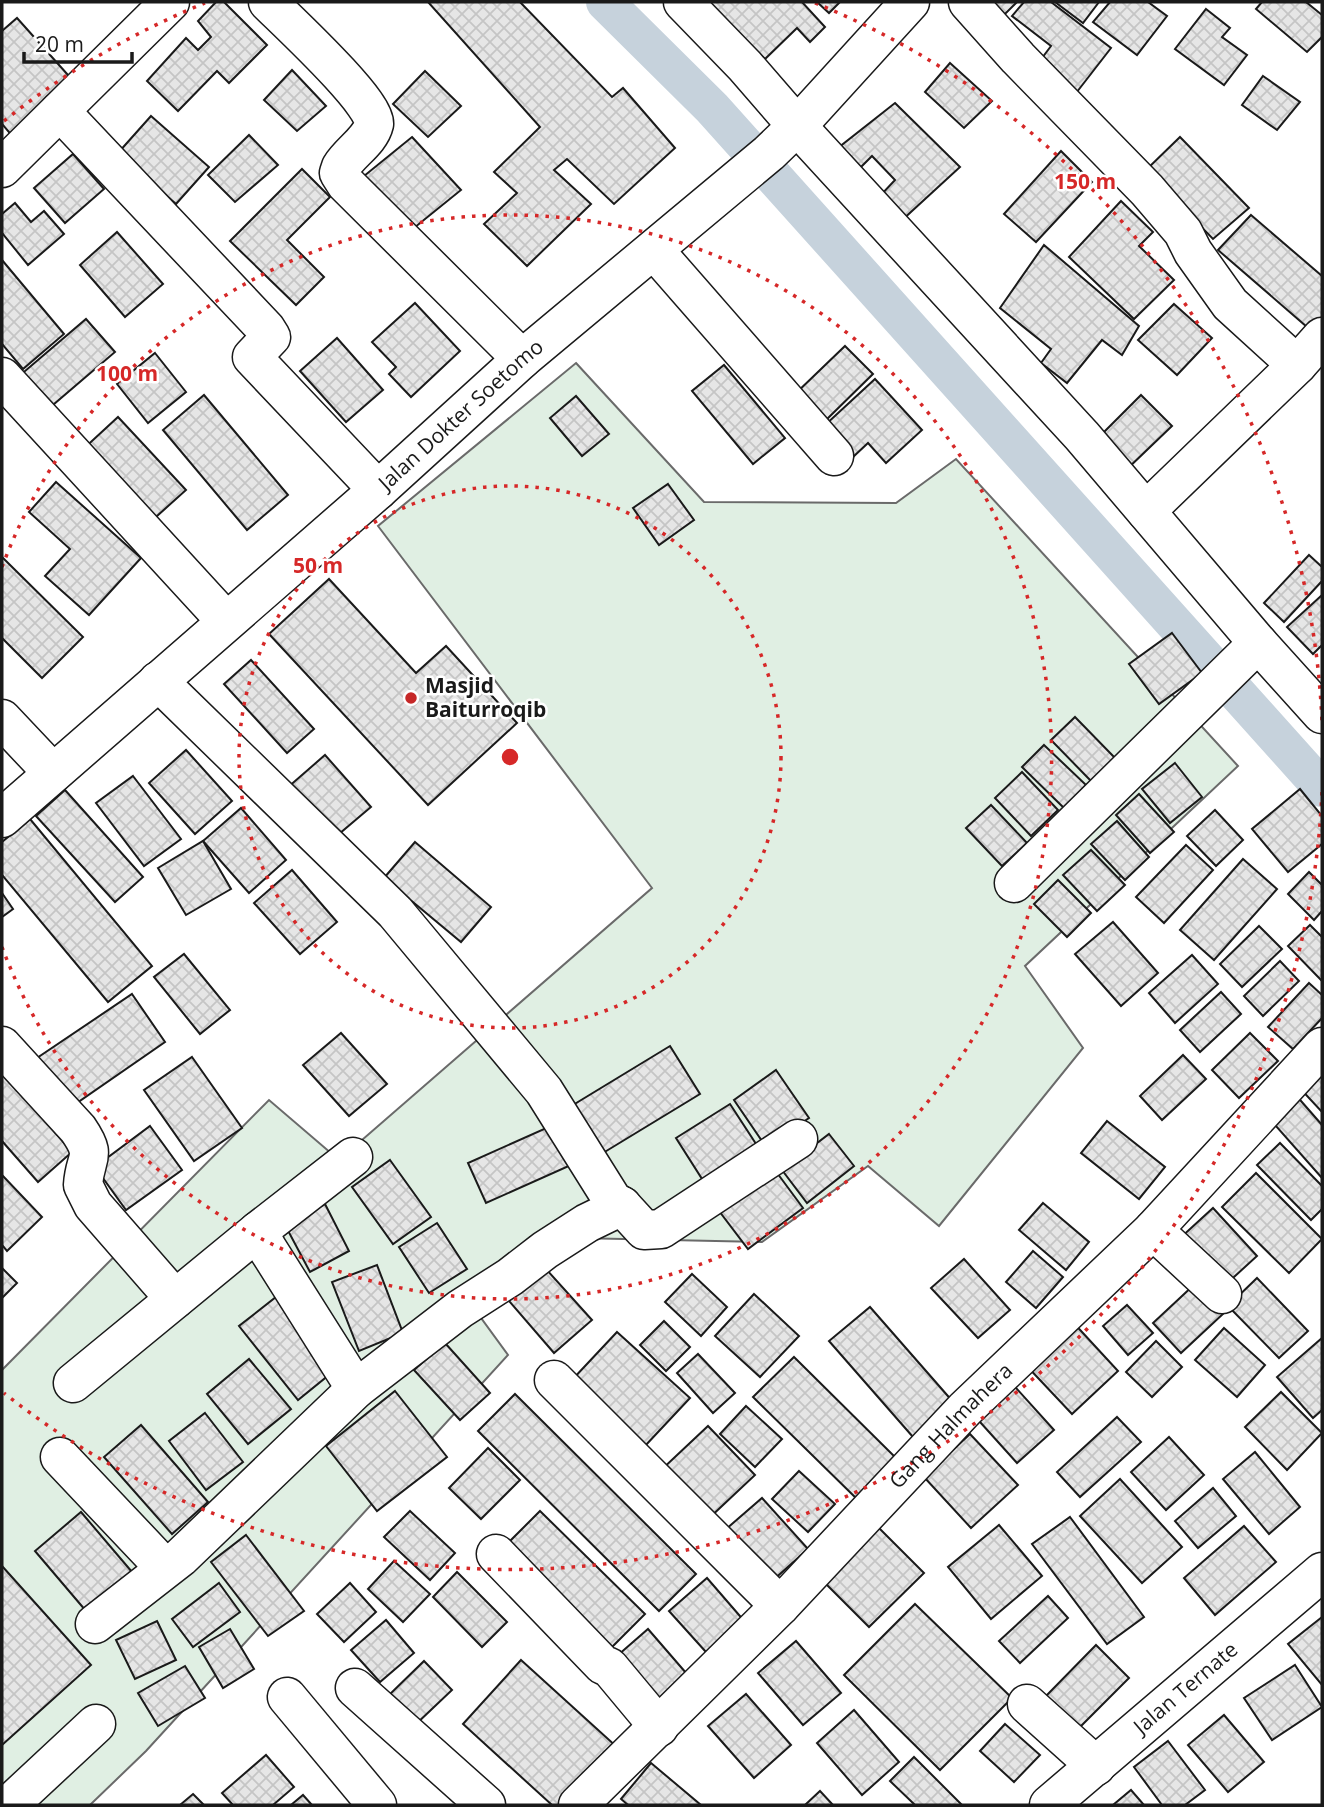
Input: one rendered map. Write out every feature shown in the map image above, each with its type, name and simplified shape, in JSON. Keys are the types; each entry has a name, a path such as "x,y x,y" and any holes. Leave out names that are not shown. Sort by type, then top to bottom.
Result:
{"street":[{"path":"2,168 170,2"},
{"path":"268,2 356,91 370,109 374,119 371,131 341,167 340,173 346,184 522,359"},
{"path":"683,2 745,66 1082,436 1146,511 1251,650 1322,715"},
{"name":"Jalan Dokter Soetomo","path":"2,818 378,490 522,359 769,153 910,2"},
{"path":"968,2 1183,232 1230,304 1297,365"},
{"path":"60,111 266,330 271,337 252,357 378,490"},
{"path":"654,250 834,456"},
{"path":"1146,511 1297,365 1322,337"},
{"path":"2,377 226,621"},
{"path":"1014,883 1251,650"},
{"path":"158,681 395,912 544,1091 613,1201 622,1206 644,1230 661,1229 798,1139"},
{"path":"2,719 53,773"},
{"path":"2,1046 89,1144 90,1156 83,1185 93,1205 175,1299"},
{"name":"Gang Halmahera","path":"600,1798 659,1727 780,1606 965,1409 1153,1230 1322,1047"},
{"path":"74,1383 258,1231 353,1157"},
{"path":"95,1624 191,1547 356,1389 460,1309 510,1278 545,1250 587,1223 622,1206"},
{"path":"1153,1230 1222,1294"},
{"path":"258,1231 356,1389"},
{"path":"554,1380 780,1606"},
{"path":"60,1457 165,1569"},
{"path":"496,1553 603,1665 609,1667 659,1727"},
{"name":"Jalan Ternate","path":"1049,1805 1322,1572"},
{"path":"355,1688 486,1805"},
{"path":"287,1697 377,1805"},
{"path":"1027,1704 1096,1766"},
{"path":"9,1805 96,1724"}],"green space":[{"path":"576,363 704,502 896,503 956,459 1238,766 1025,966 1083,1048 939,1226 868,1166 762,1242 530,1237 468,1300 508,1355 146,1751 90,1805 2,1805 2,1370 269,1100 339,1160 652,888 378,526"}],"building":[{"path":"216,2 224,2 267,45 229,83 217,71 178,111 147,81 186,38 198,50 211,37 198,21"},
{"path":"428,2 520,2 612,97 623,88 675,148 614,204 567,159 554,170 591,204 527,266 484,224 517,193 494,172 540,127"},
{"path":"704,2 802,2 825,27 810,42 797,28 765,59"},
{"path":"817,2 840,2 829,13"},
{"path":"989,2 1017,2 1004,15"},
{"path":"1024,2 1051,2 1111,48 1073,97 1033,70 1051,46 1012,16"},
{"path":"1055,2 1099,2 1083,23"},
{"path":"1110,2 1148,2 1167,16 1137,55 1093,22"},
{"path":"1262,2 1306,2 1322,15 1322,37 1307,52 1256,9"},
{"path":"1206,9 1230,28 1222,37 1247,55 1224,85 1175,49"},
{"path":"17,18 76,84 14,138 2,124 2,31"},
{"path":"950,63 992,101 964,128 925,92"},
{"path":"292,70 326,106 297,131 264,100"},
{"path":"425,71 461,106 428,137 393,104"},
{"path":"1263,76 1300,102 1277,130 1242,105"},
{"path":"895,103 960,167 900,222 879,197 895,180 872,156 857,171 838,148"},
{"path":"151,116 209,167 176,204 118,153"},
{"path":"249,135 278,165 235,202 208,175"},
{"path":"412,137 461,190 414,228 364,176"},
{"path":"1180,137 1249,208 1213,239 1146,170"},
{"path":"1061,151 1092,182 1036,242 1004,214"},
{"path":"73,154 104,189 65,223 34,188"},
{"path":"302,169 330,197 287,240 324,277 296,305 230,241"},
{"path":"1121,201 1153,232 1139,246 1174,280 1134,319 1069,257"},
{"path":"15,203 31,222 44,211 64,234 28,265 2,233 2,214"},
{"path":"1251,215 1322,276 1322,324 1314,333 1218,250"},
{"path":"117,232 163,284 125,317 80,265"},
{"path":"1044,245 1139,326 1122,355 1102,340 1067,383 1041,363 1051,349 1000,308"},
{"path":"2,260 64,334 23,369 2,344"},
{"path":"415,303 460,351 411,397 389,374 396,367 372,342"},
{"path":"1174,304 1212,338 1177,375 1138,340"},
{"path":"86,319 115,352 47,410 18,377"},
{"path":"337,338 383,390 346,422 300,371"},
{"path":"845,346 873,374 822,424 794,395"},
{"path":"155,353 186,392 148,423 117,384"},
{"path":"724,365 785,438 753,464 692,391"},
{"path":"875,379 922,430 886,463 868,443 853,457 824,426"},
{"path":"204,395 288,495 247,530 163,430"},
{"path":"1141,395 1172,426 1125,471 1095,441"},
{"path":"576,396 609,434 582,456 550,418"},
{"path":"118,417 186,490 147,525 80,452"},
{"path":"56,482 141,558 89,615 45,576 70,549 29,512"},
{"path":"668,484 694,520 659,545 633,508"},
{"path":"1309,555 1322,567 1322,581 1284,622 1264,603"},
{"path":"2,557 83,637 42,678 2,638"},
{"name":"Masjid Baiturroqib","path":"329,579 416,673 446,646 517,723 428,805 269,634"},
{"path":"1322,595 1322,645 1313,654 1287,627"},
{"path":"1172,633 1202,673 1159,704 1129,664"},
{"path":"251,660 314,729 287,753 224,684"},
{"path":"1075,717 1116,759 1092,782 1051,740"},
{"path":"1044,745 1086,785 1064,808 1022,767"},
{"path":"186,750 232,801 195,834 149,783"},
{"path":"325,755 371,807 333,839 287,788"},
{"path":"1175,763 1202,797 1170,823 1142,789"},
{"path":"1022,772 1058,810 1031,836 995,798"},
{"path":"133,776 181,839 144,866 96,803"},
{"path":"1300,789 1322,816 1322,844 1288,872 1252,829"},
{"path":"65,790 143,877 115,902 36,816"},
{"path":"1139,794 1174,832 1150,853 1116,815"},
{"path":"991,805 1027,843 1002,866 966,828"},
{"path":"241,808 286,860 249,893 203,841"},
{"path":"1215,810 1243,840 1216,866 1187,836"},
{"path":"30,819 152,966 108,1002 2,875 2,842"},
{"path":"1117,821 1149,857 1125,880 1091,844"},
{"path":"203,841 231,889 186,915 158,868"},
{"path":"415,842 491,907 461,942 384,878"},
{"path":"1186,845 1213,870 1164,923 1136,897"},
{"path":"1091,850 1125,885 1097,911 1063,875"},
{"path":"1243,859 1277,889 1214,960 1180,930"},
{"path":"292,870 337,922 300,954 254,903"},
{"path":"1309,872 1322,885 1322,911 1314,920 1288,894"},
{"path":"1058,880 1091,913 1067,937 1034,904"},
{"path":"2,893 13,909 2,917"},
{"path":"1113,922 1158,973 1121,1006 1075,954"},
{"path":"1310,925 1322,937 1322,981 1288,946"},
{"path":"1259,926 1282,949 1242,987 1220,964"},
{"path":"184,954 230,1010 200,1034 154,977"},
{"path":"1192,955 1218,984 1175,1023 1149,993"},
{"path":"1280,961 1299,981 1263,1016 1244,996"},
{"path":"1309,983 1322,995 1322,1018 1293,1049 1268,1027"},
{"path":"1221,992 1241,1014 1200,1052 1180,1030"},
{"path":"132,994 165,1042 71,1107 37,1058"},
{"path":"341,1033 387,1084 349,1116 303,1065"},
{"path":"1250,1033 1278,1061 1239,1098 1212,1070"},
{"path":"670,1046 700,1094 603,1153 573,1105"},
{"path":"1183,1055 1206,1079 1162,1120 1140,1096"},
{"path":"192,1057 242,1128 194,1161 144,1090"},
{"path":"1322,1059 1322,1112 1296,1084"},
{"path":"776,1070 809,1118 766,1147 734,1100"},
{"path":"2,1071 72,1152 38,1182 2,1141"},
{"path":"1294,1093 1322,1125 1322,1178 1268,1117"},
{"path":"730,1104 758,1147 704,1182 676,1138"},
{"path":"1107,1121 1165,1167 1139,1199 1081,1153"},
{"path":"553,1125 571,1165 486,1203 468,1163"},
{"path":"150,1126 182,1170 126,1210 95,1167"},
{"path":"829,1134 854,1166 807,1203 782,1170"},
{"path":"1280,1143 1322,1186 1322,1209 1311,1220 1257,1165"},
{"path":"390,1160 431,1217 393,1244 352,1187"},
{"path":"769,1162 803,1208 748,1249 713,1203"},
{"path":"1256,1173 1322,1239 1289,1273 1222,1207"},
{"path":"2,1175 42,1217 7,1251 2,1245"},
{"path":"1043,1203 1089,1242 1066,1270 1019,1230"},
{"path":"325,1204 349,1251 310,1272 285,1225"},
{"path":"1213,1208 1257,1256 1223,1287 1178,1240"},
{"path":"437,1223 467,1269 429,1293 399,1247"},
{"path":"1033,1251 1063,1277 1036,1308 1006,1282"},
{"path":"964,1259 1010,1310 978,1338 931,1288"},
{"path":"377,1265 403,1333 359,1351 332,1282"},
{"path":"2,1268 17,1283 2,1298"},
{"path":"546,1269 592,1320 554,1353 509,1301"},
{"path":"692,1274 727,1307 701,1336 665,1302"},
{"path":"1257,1278 1308,1331 1279,1358 1228,1306"},
{"path":"1196,1283 1224,1313 1181,1353 1153,1323"},
{"path":"754,1294 799,1336 760,1377 715,1336"},
{"path":"276,1297 335,1370 298,1400 239,1326"},
{"path":"1127,1305 1153,1333 1128,1355 1103,1326"},
{"path":"870,1307 954,1403 913,1437 829,1341"},
{"path":"1070,1319 1118,1371 1072,1414 1023,1362"},
{"path":"664,1321 690,1347 666,1371 640,1345"},
{"path":"1224,1328 1265,1365 1237,1397 1195,1360"},
{"path":"617,1332 690,1398 644,1447 571,1381"},
{"path":"1322,1338 1322,1410 1313,1418 1277,1377"},
{"path":"1156,1341 1182,1367 1152,1397 1126,1372"},
{"path":"445,1343 490,1393 460,1420 414,1370"},
{"path":"698,1354 735,1393 713,1413 677,1373"},
{"path":"794,1357 898,1460 858,1500 753,1397"},
{"path":"249,1359 291,1409 248,1444 207,1394"},
{"path":"1008,1379 1054,1430 1017,1463 971,1412"},
{"path":"395,1391 447,1457 377,1511 326,1446"},
{"path":"1281,1392 1322,1433 1287,1470 1245,1427"},
{"path":"515,1394 696,1574 659,1611 478,1431"},
{"path":"746,1406 782,1439 755,1467 720,1434"},
{"path":"205,1413 243,1462 206,1490 169,1441"},
{"path":"1117,1417 1141,1442 1080,1497 1057,1472"},
{"path":"141,1425 208,1502 172,1534 104,1457"},
{"path":"708,1426 755,1475 706,1521 659,1472"},
{"path":"970,1434 1018,1485 971,1528 924,1477"},
{"path":"1169,1437 1204,1475 1166,1510 1131,1472"},
{"path":"488,1448 520,1480 481,1519 449,1488"},
{"path":"1255,1452 1300,1507 1269,1534 1223,1479"},
{"path":"799,1471 835,1504 808,1532 772,1499"},
{"path":"1120,1479 1182,1547 1142,1583 1080,1516"},
{"path":"1213,1488 1236,1516 1198,1548 1175,1521"},
{"path":"762,1498 808,1549 771,1582 725,1530"},
{"path":"410,1511 455,1553 430,1580 384,1537"},
{"path":"540,1511 645,1614 604,1655 499,1552"},
{"path":"81,1512 132,1572 86,1611 35,1551"},
{"path":"1070,1517 1144,1617 1107,1644 1032,1544"},
{"path":"875,1524 924,1573 869,1627 820,1578"},
{"path":"999,1525 1042,1576 991,1619 948,1567"},
{"path":"1244,1526 1276,1562 1215,1615 1184,1578"},
{"path":"246,1535 304,1611 268,1636 211,1562"},
{"path":"394,1561 430,1594 403,1622 368,1589"},
{"path":"2,1566 91,1665 2,1745"},
{"path":"457,1572 507,1622 482,1647 433,1597"},
{"path":"707,1578 752,1630 715,1662 669,1611"},
{"path":"219,1583 240,1612 193,1647 172,1619"},
{"path":"350,1583 376,1612 344,1642 317,1614"},
{"path":"1048,1596 1068,1618 1020,1663 999,1641"},
{"path":"915,1604 1012,1698 940,1770 844,1675"},
{"path":"1322,1617 1322,1685 1288,1644"},
{"path":"386,1620 414,1653 380,1682 351,1650"},
{"path":"157,1621 176,1660 135,1679 116,1640"},
{"path":"230,1629 254,1669 223,1688 199,1647"},
{"path":"648,1629 693,1681 656,1714 610,1662"},
{"path":"796,1641 841,1693 803,1725 758,1673"},
{"path":"1096,1645 1129,1678 1079,1728 1046,1696"},
{"path":"521,1660 618,1748 565,1805 552,1805 463,1724"},
{"path":"424,1661 452,1690 415,1725 387,1697"},
{"path":"1295,1665 1322,1707 1272,1740 1244,1698"},
{"path":"185,1666 205,1698 158,1726 138,1693"},
{"path":"746,1694 791,1745 754,1778 708,1726"},
{"path":"854,1710 899,1762 862,1795 817,1743"},
{"path":"1224,1715 1264,1762 1228,1792 1188,1745"},
{"path":"1005,1724 1040,1755 1014,1782 980,1751"},
{"path":"1168,1741 1205,1790 1185,1805 1162,1805 1134,1767"},
{"path":"266,1755 294,1787 273,1805 233,1805 222,1793"},
{"path":"914,1757 962,1805 915,1805 890,1781"},
{"path":"651,1763 701,1805 628,1805 621,1799"},
{"path":"1131,1790 1144,1805 1113,1805"},
{"path":"820,1791 833,1805 805,1805"},
{"path":"193,1794 204,1805 180,1805"},
{"path":"303,1795 312,1805 291,1805"}],"waterway":[{"path":"605,2 712,108 1322,788"}],"place":[{"name":"Masjid Baiturroqib","path":"411,698"}]}
